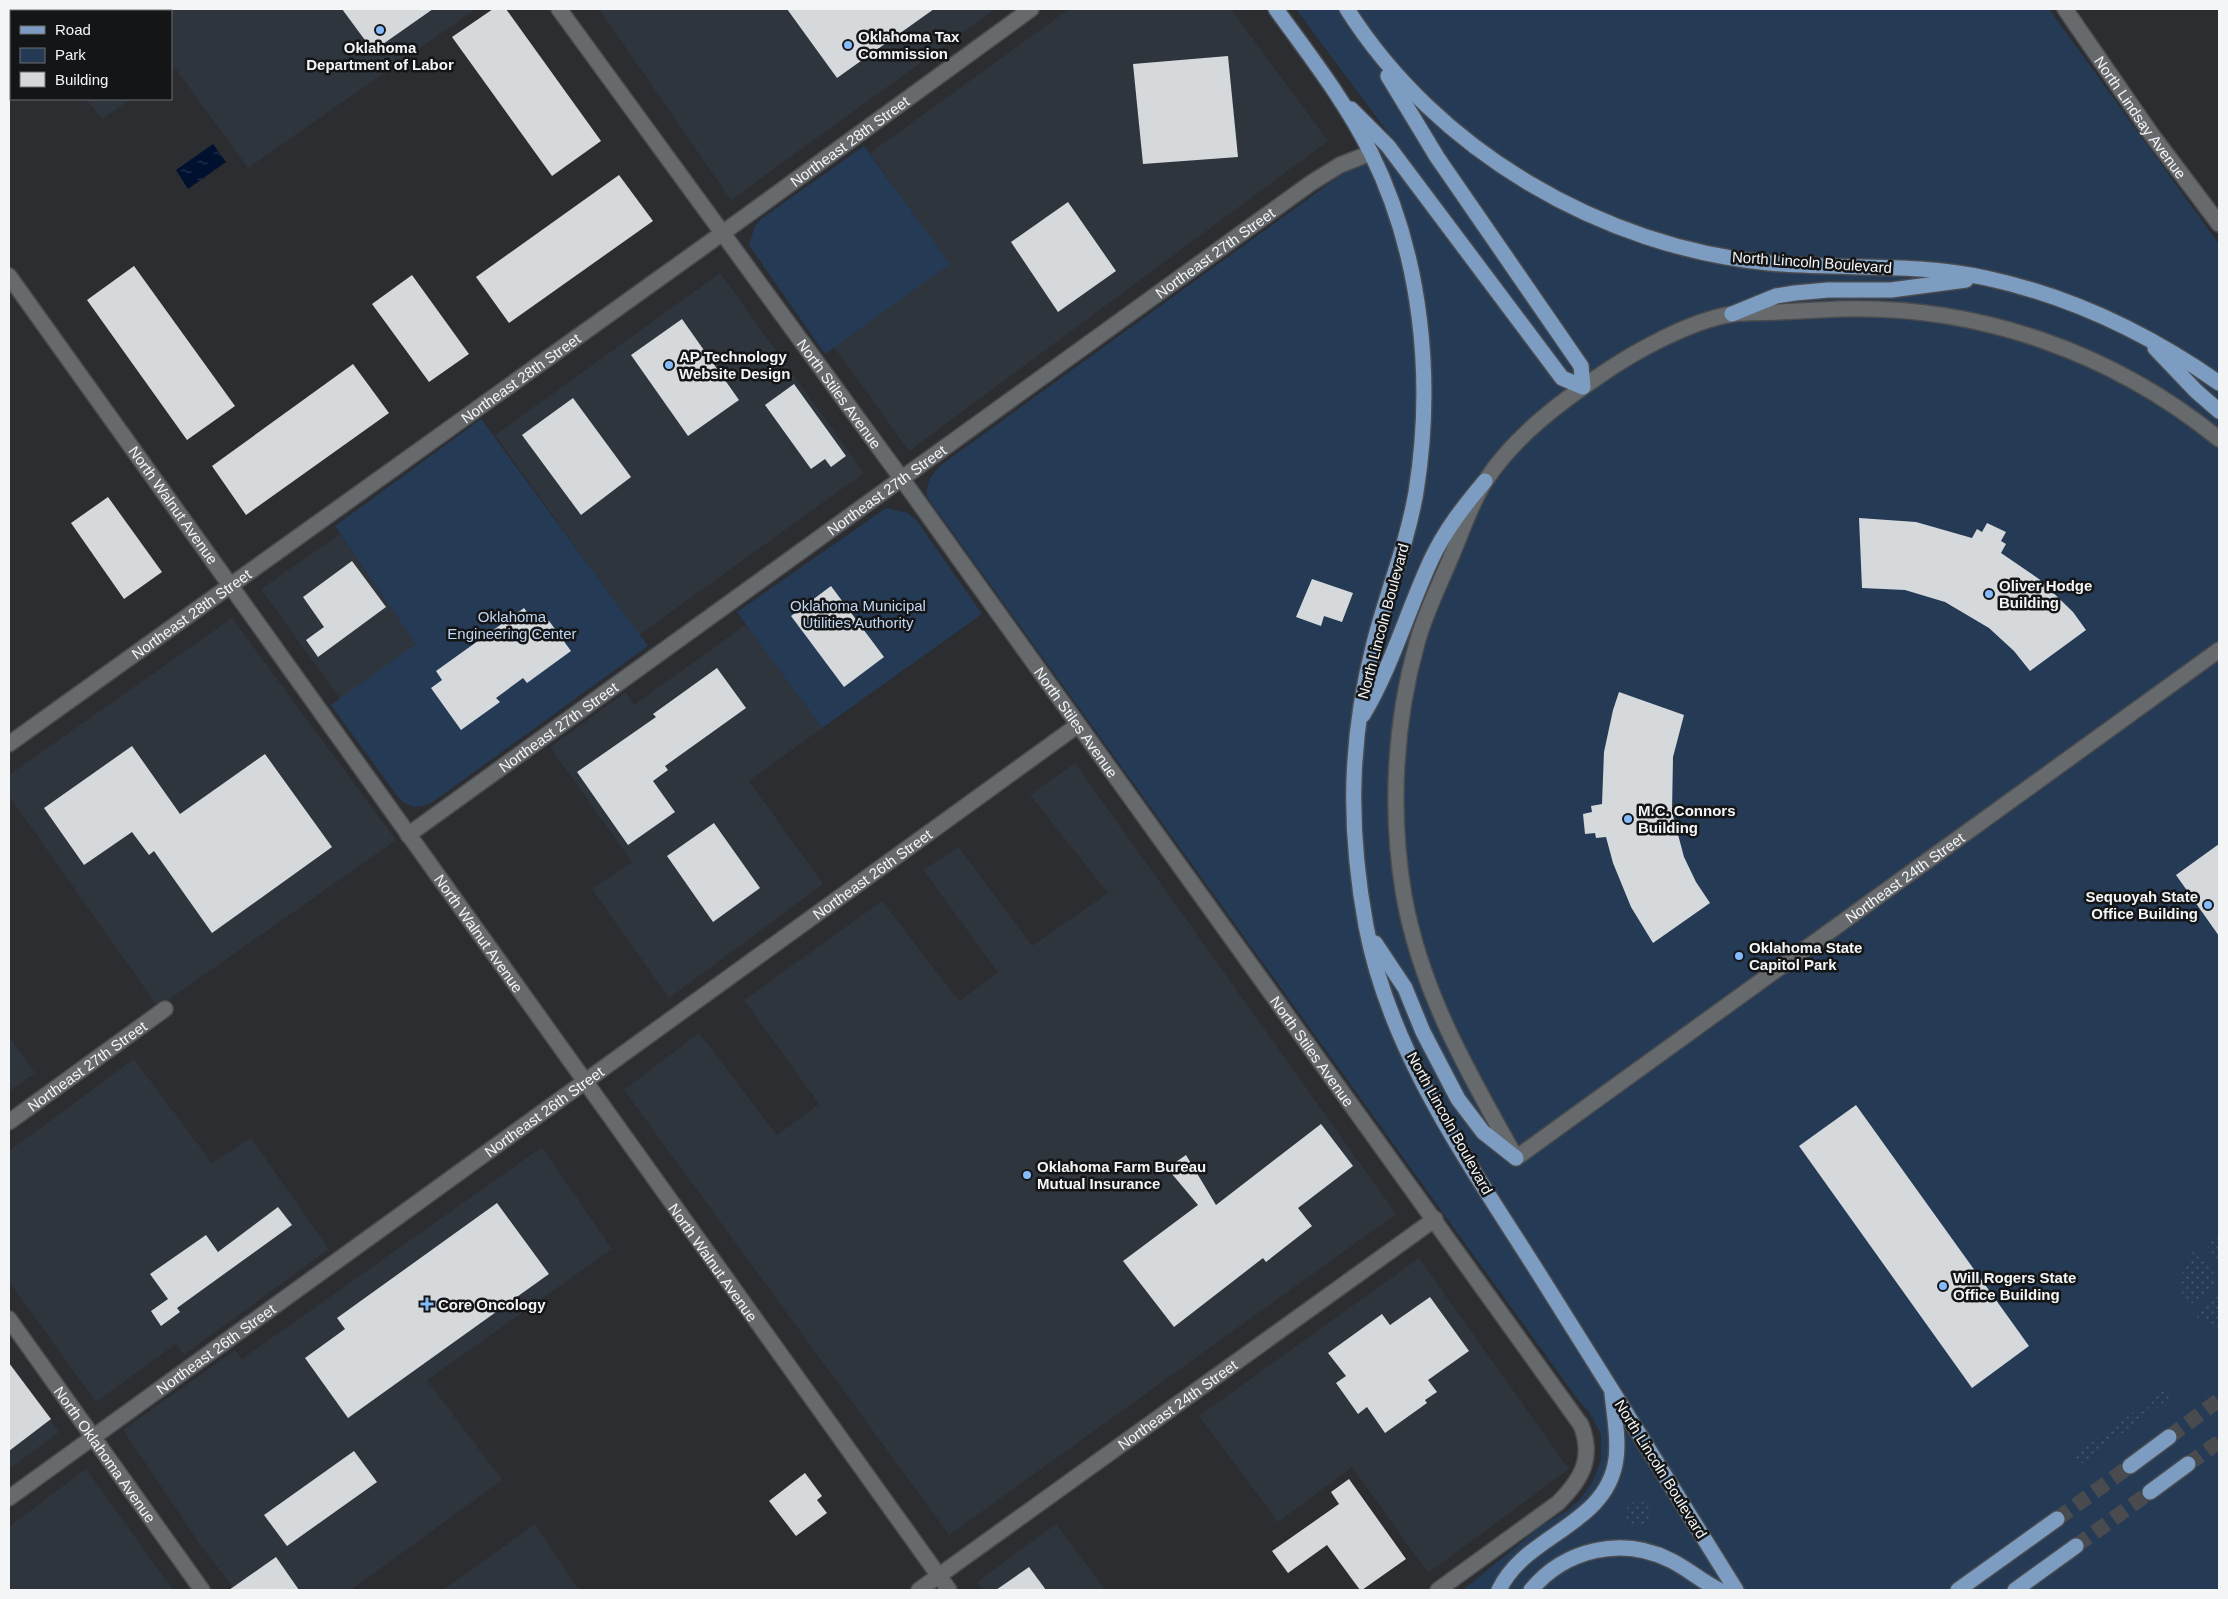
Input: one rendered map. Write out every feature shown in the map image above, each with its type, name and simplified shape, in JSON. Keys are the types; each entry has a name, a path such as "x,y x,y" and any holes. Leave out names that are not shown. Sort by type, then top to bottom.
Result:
{"main road":[{"name":"North Lincoln Boulevard","path":"1276,9 1334,91 1371,153 1405,242 1418,313 1423,357 1424,399 1416,494 1398,568 1374,642 1356,725 1352,785 1356,863 1367,932 1387,999 1417,1069 1466,1157 1736,1590"},
{"name":"North Lincoln Boulevard","path":"1347,9 1367,40 1398,78 1440,119 1476,148 1539,189 1627,229 1674,245 1716,256 1760,262 1932,270 1985,278 2035,291 2082,307 2143,336 2191,363 2219,383"},
{"path":"1334,91 1388,146 1562,378 1583,387 1581,366 1437,157 1367,40"},
{"path":"1732,314 1776,296 1795,293 1828,290 1890,290 1985,278"},
{"path":"2143,336 2219,411"},
{"path":"1356,725 1381,685 1432,558 1456,515 1485,481"},
{"path":"1367,932 1405,988 1423,1032 1458,1099 1482,1132 1516,1158"},
{"path":"1498,1590 1517,1565 1585,1514 1605,1491 1613,1475 1617,1457 1612,1390"},
{"path":"2130,1466 2169,1437"},
{"path":"2150,1492 2188,1464"},
{"path":"1958,1590 2057,1519"},
{"path":"2015,1590 2076,1546"},
{"path":"1531,1590 1546,1575 1569,1560 1598,1549 1616,1547 1650,1552 1668,1559 1719,1590"}],"street":[{"name":"North Stiles Avenue","path":"559,9 724,232 1435,1219 1581,1425 1586,1439 1585,1462 1572,1489 1558,1502 1438,1590"},
{"name":"Northeast 28th Street","path":"9,744 233,585 492,396 724,232 1031,9"},
{"name":"North Lindsay Avenue","path":"2066,9 2152,135 2219,224"},
{"name":"Northeast 27th Street","path":"408,835 1311,183 1340,165 1371,153"},
{"name":"North Walnut Avenue","path":"9,276 233,585 408,835 949,1590"},
{"path":"1516,1158 1455,1048 1439,1014 1415,942 1398,857 1396,775 1399,735 1417,644 1433,597 1485,481 1516,444 1554,409 1583,387 1621,361 1655,342 1732,314 1865,308 1929,312 1985,323 2051,342 2103,364 2164,399 2219,439"},
{"name":"Northeast 24th Street","path":"1516,1158 2219,650"},
{"name":"Northeast 26th Street","path":"9,1498 1078,725"},
{"name":"Northeast 27th Street","path":"9,1122 165,1009"},
{"name":"Northeast 24th Street","path":"920,1590 1435,1219"},
{"name":"North Oklahoma Avenue","path":"9,1319 202,1590"}],"shaded area":[{"name":"Oklahoma Department of Labor","path":"476,9 248,168 175,68 172,70 172,10 33,10"},
{"path":"599,9 995,9 731,200"},
{"path":"1069,9 1231,9 1328,141 909,451 834,347 949,264 870,153"},
{"path":"87,100 130,100 102,119"},
{"path":"720,273 864,473 639,635 495,435"},
{"path":"340,534 417,644 341,700 261,589"},
{"path":"232,618 396,840 158,1007 9,796 9,775"},
{"path":"747,624 822,728 749,781 823,884 669,998 592,889 632,862 550,747 626,692 634,705"},
{"name":"Oklahoma Farm Bureau Mutual Insurance","path":"1075,763 1396,1214 949,1535 624,1090 699,1033 777,1135 819,1104 744,1000 882,901 959,1001 998,972 923,870 959,847 1032,946 1108,893 1030,795"},
{"path":"9,1037 35,1073 9,1091"},
{"path":"134,1059 212,1163 251,1138 329,1249 184,1355 176,1344 96,1402 9,1282 9,1151"},
{"path":"542,1147 612,1249 427,1380 502,1480 351,1590 235,1590 199,1543 123,1430 235,1350 242,1359"},
{"path":"1419,1258 1569,1469 1428,1573 1352,1467 1278,1522 1199,1416"},
{"path":"9,1361 59,1432 9,1469"},
{"path":"86,1469 173,1590 9,1590 9,1527"},
{"path":"535,1524 579,1590 443,1590"},
{"path":"1056,1524 1105,1590 984,1590 977,1582"}],"green space":[{"name":"Oklahoma State Capitol Park","path":"1296,9 2049,9 2219,244 2219,1590 1463,1590 1540,1527 1568,1510 1581,1498 1592,1483 1601,1460 1601,1434 1589,1412 1578,1400 927,497 927,487 930,480 941,465 1392,138"},
{"path":"864,146 950,264 825,354 749,245 755,226 761,219"},
{"name":"Oklahoma Engineering Center","path":"481,419 648,646 434,801 424,805 411,806 398,797 331,705 416,644 335,526"},
{"name":"Oklahoma Municipal Utilities Authority","path":"886,508 908,513 917,521 982,614 822,728 737,612"},
{"path":"2219,1237 2219,1264 2205,1242"},
{"path":"2196,1248 2216,1276 2215,1286 2187,1307 2181,1284 2183,1269 2186,1261"},
{"path":"2219,1295 2219,1328 2203,1322 2193,1314"},
{"path":"2164,1390 2170,1398 2078,1466 2074,1460 2077,1453 2135,1411 2149,1407 2156,1396"},
{"path":"1638,1501 1647,1504 1650,1513 1647,1522 1638,1525 1629,1522 1626,1513 1629,1504"}],"water":[{"path":"213,144 226,162 188,189 176,170"}],"building":[{"name":"Oklahoma Department of Labor","path":"342,9 433,9 373,51"},
{"path":"493,9 506,9 601,141 552,176 452,37"},
{"name":"Oklahoma Tax Commission","path":"787,9 934,9 837,78"},
{"path":"1228,56 1238,157 1143,164 1133,64"},
{"path":"619,175 653,221 509,323 476,277"},
{"path":"1068,202 1116,271 1058,312 1011,242"},
{"path":"134,266 235,406 187,440 87,300"},
{"path":"412,275 469,354 429,382 372,304"},
{"path":"682,319 739,400 688,436 631,355"},
{"path":"353,364 389,413 246,515 212,466"},
{"path":"794,384 846,456 831,467 825,459 811,469 765,405"},
{"path":"573,398 631,477 581,515 522,435"},
{"path":"108,497 162,572 124,599 71,523"},
{"name":"Oliver Hodge Building","path":"1859,518 1916,522 1972,538 1977,529 1982,532 1987,523 2006,532 2001,541 2006,544 2001,553 2039,579 2073,612 2086,630 2030,671 2014,651 1989,628 1945,602 1905,590 1862,588"},
{"path":"352,561 386,607 318,657 306,640 324,627 303,597"},
{"path":"1312,579 1353,593 1342,622 1324,616 1321,626 1296,617"},
{"path":"831,586 884,657 844,687 791,616"},
{"path":"524,608 534,621 544,614 571,651 527,683 523,678 496,698 500,702 461,730 431,688 442,680 436,671"},
{"path":"717,668 746,708 665,766 668,770 653,781 675,812 628,845 577,772 656,717 653,714"},
{"name":"M.C. Connors Building","path":"1619,692 1684,715 1673,757 1672,812 1684,857 1696,882 1710,903 1653,943 1631,907 1613,863 1606,837 1596,838 1595,833 1585,834 1583,814 1592,812 1591,806 1602,804 1604,752"},
{"path":"132,746 180,814 265,754 332,847 212,933 154,851 149,855 132,832 84,865 44,808"},
{"path":"714,823 760,888 713,922 667,856"},
{"name":"Sequoyah State Office Building","path":"2219,844 2219,936 2176,875"},
{"name":"Will Rogers State Office Building","path":"1856,1105 2029,1346 1972,1388 1799,1146"},
{"path":"1321,1124 1353,1166 1298,1208 1312,1226 1266,1262 1263,1258 1174,1327 1123,1261 1198,1205 1167,1168 1186,1155 1216,1205"},
{"path":"497,1203 549,1274 348,1418 305,1358 345,1329 337,1318"},
{"path":"278,1207 292,1225 177,1308 180,1312 161,1326 151,1311 168,1299 150,1274 206,1235 218,1252"},
{"path":"1430,1297 1469,1351 1428,1380 1437,1392 1425,1400 1427,1403 1385,1433 1367,1407 1358,1414 1336,1383 1346,1376 1328,1353 1382,1314 1390,1325"},
{"path":"9,1363 51,1419 9,1451"},
{"path":"354,1451 377,1482 287,1546 264,1515"},
{"path":"805,1473 822,1496 817,1500 827,1513 796,1536 769,1501"},
{"path":"1349,1479 1406,1559 1362,1590 1360,1590 1327,1545 1288,1573 1272,1551 1339,1504 1331,1492"},
{"path":"276,1557 299,1590 229,1590"},
{"path":"1029,1567 1046,1590 996,1590"}],"tunnel":[{"path":"2169,1437 2219,1400"},
{"path":"2188,1464 2219,1442"},
{"path":"2057,1519 2130,1466"},
{"path":"2076,1546 2150,1492"}],"place":[{"name":"Oklahoma Department of Labor","path":"380,30"},
{"name":"Oklahoma Tax Commission","path":"848,45"},
{"name":"AP Technology Website Design","path":"669,365"},
{"name":"Oliver Hodge Building","path":"1989,594"},
{"name":"M.C. Connors Building","path":"1628,819"},
{"name":"Sequoyah State Office Building","path":"2208,905"},
{"name":"Oklahoma State Capitol Park","path":"1739,956"},
{"name":"Oklahoma Farm Bureau Mutual Insurance","path":"1027,1175"},
{"name":"Will Rogers State Office Building","path":"1943,1286"},
{"name":"Core Oncology","path":"427,1304"}]}
